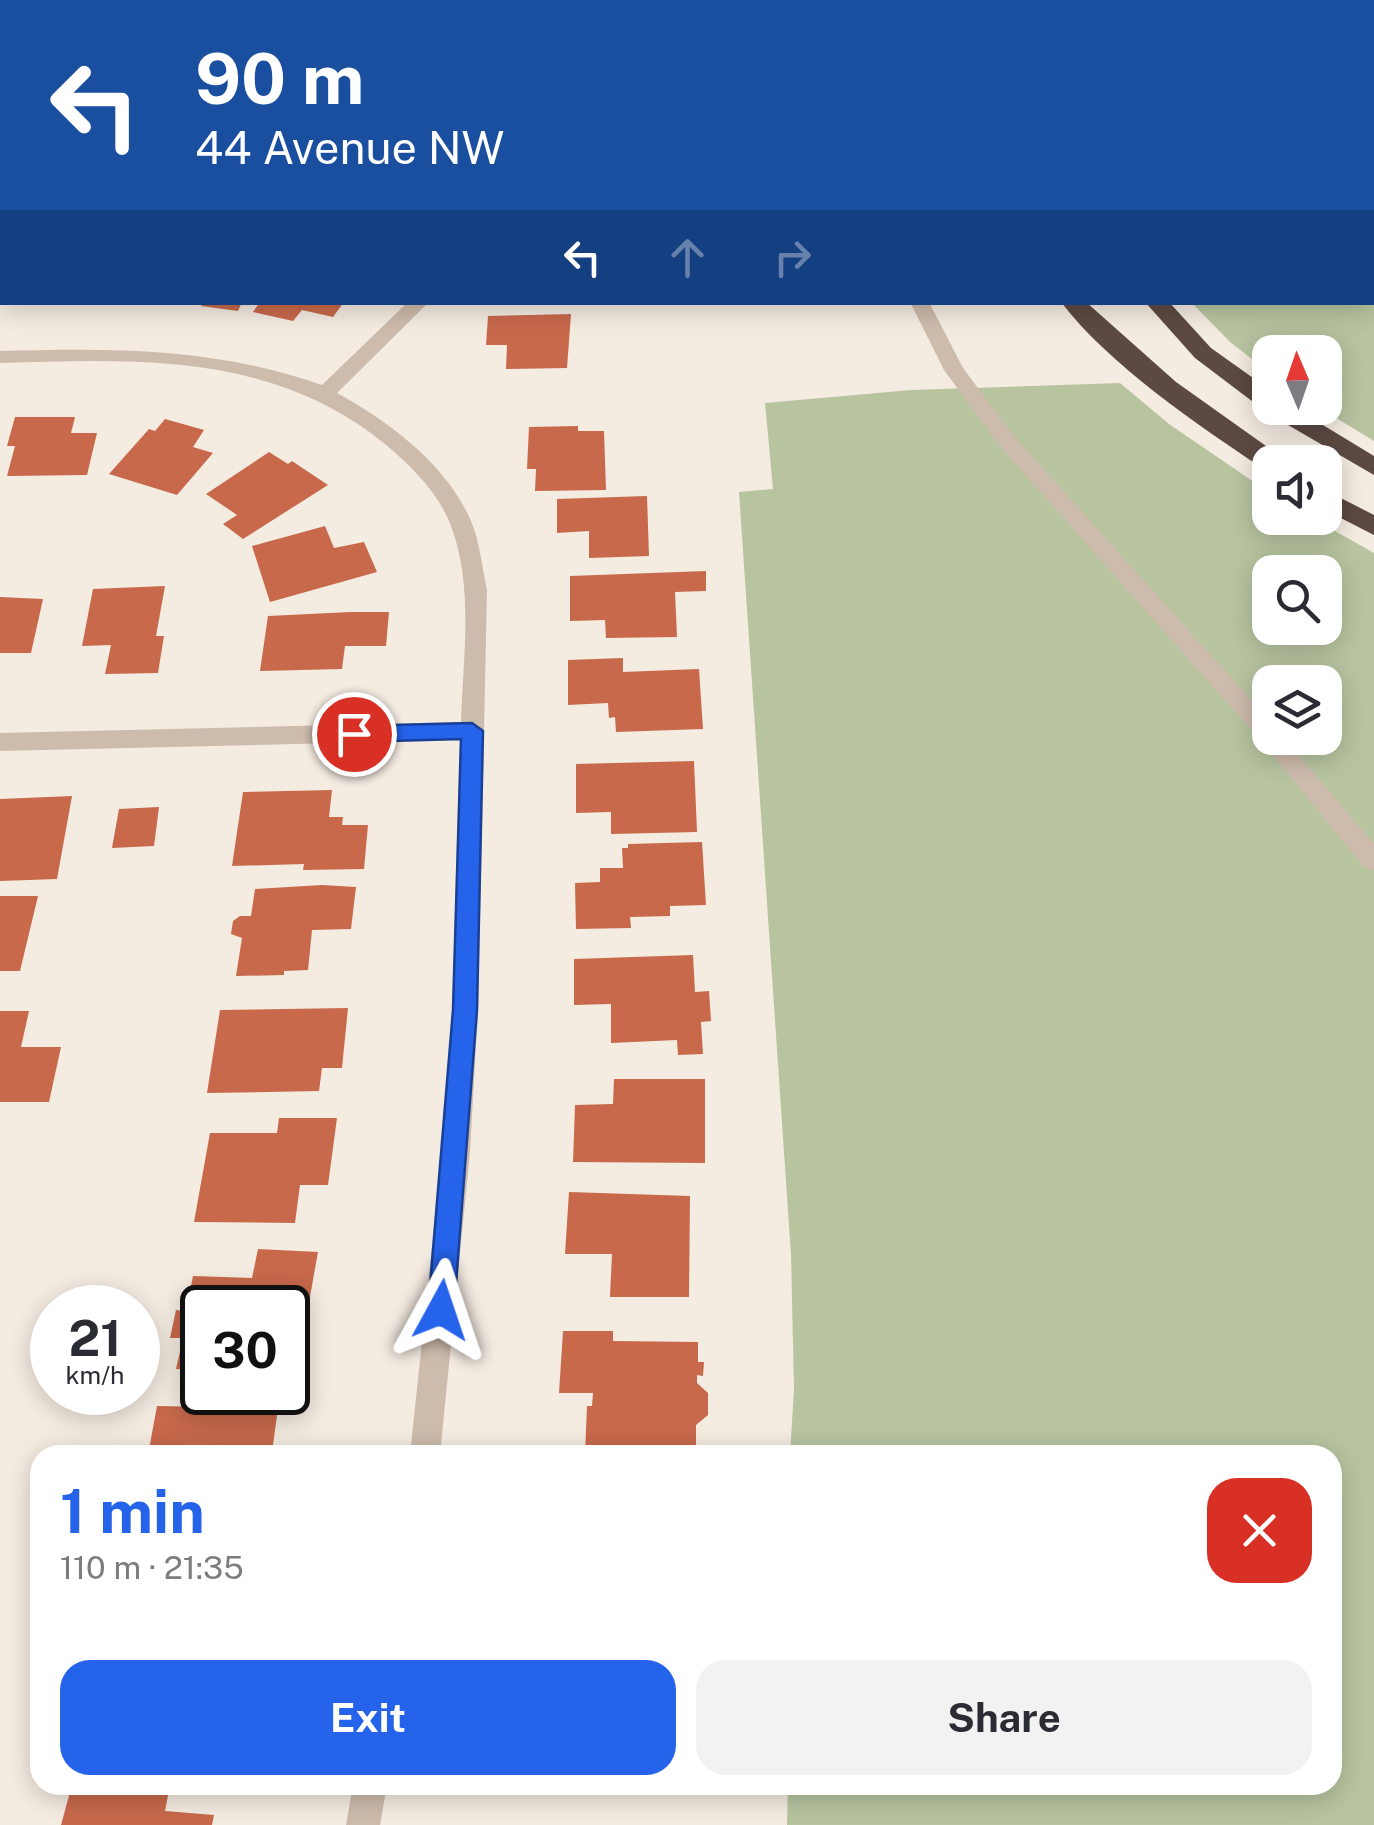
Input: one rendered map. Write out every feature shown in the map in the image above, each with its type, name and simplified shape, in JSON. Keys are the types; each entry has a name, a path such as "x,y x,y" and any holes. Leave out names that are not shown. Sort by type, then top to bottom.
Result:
{"highway":[{"path":"1075,305 1114,344 1196,413 1252,450"},
{"path":"1159,305 1203,353 1252,389"},
{"path":"1306,425 1374,467"},
{"path":"1342,508 1374,526"}],"street":[{"path":"326,392 417,305"},
{"path":"920,305 954,370 1006,440 1252,717"},
{"path":"0,357 164,355 227,362 326,392 384,429 432,477 460,522 476,590 465,1010 454,1172 425,1445"},
{"path":"0,742 472,731"},
{"path":"1285,755 1374,861"},
{"path":"364,1825 368,1795"}],"green space":[{"path":"1194,305 1374,305 1374,441 1342,421 1342,335 1252,335 1252,359"},
{"path":"1120,383 1169,424 1252,481 1252,535 1342,535 1374,553 1374,1825 787,1825 788,1795 1342,1795 1342,1445 791,1445 794,1388 791,1255 739,492 773,489 765,403 911,390"}],"building":[{"path":"202,305 241,305 238,311"},
{"path":"258,305 342,305 333,317 302,310 293,321 253,312"},
{"path":"571,314 567,368 506,369 507,345 486,345 488,316"},
{"path":"15,417 75,417 71,433 97,433 87,475 7,476 15,446 7,446"},
{"path":"165,419 204,430 193,447 213,453 177,495 109,474 149,429 155,431"},
{"path":"578,426 578,431 604,431 606,490 535,491 536,469 527,469 529,427"},
{"path":"269,452 288,464 292,461 328,485 243,539 223,524 237,515 206,494"},
{"path":"647,496 649,556 589,558 589,531 557,533 557,499"},
{"path":"325,526 334,548 364,542 377,572 270,602 252,546"},
{"path":"706,571 706,591 675,592 677,637 606,638 605,620 570,621 570,576"},
{"path":"165,586 156,636 164,636 158,673 105,674 111,645 82,646 93,589"},
{"path":"0,597 43,599 31,653 0,653"},
{"path":"389,612 386,646 345,646 342,669 260,671 268,616"},
{"path":"623,658 623,672 699,669 703,729 616,732 615,717 609,718 608,703 568,705 568,660"},
{"path":"694,761 697,832 611,834 611,812 576,813 576,764"},
{"path":"332,790 329,817 343,817 342,825 368,825 364,869 303,870 304,864 232,866 243,792"},
{"path":"72,796 57,879 0,881 0,799"},
{"path":"159,807 154,846 112,848 119,809"},
{"path":"702,842 706,905 670,906 670,916 630,917 631,928 576,929 575,883 600,882 600,868 623,868 622,848 628,848 628,844"},
{"path":"356,887 351,929 312,930 308,970 236,976 242,938 231,934 233,921 251,916 255,889"},
{"path":"0,896 38,896 20,971 0,971"},
{"path":"693,955 695,992 709,991 711,1021 701,1022 703,1054 678,1055 677,1040 611,1043 611,1004 574,1005 574,959"},
{"path":"348,1008 342,1068 322,1068 319,1091 207,1093 220,1010"},
{"path":"0,1011 29,1011 21,1047 61,1047 49,1102 0,1102"},
{"path":"614,1079 705,1079 705,1163 573,1162 575,1105 613,1104"},
{"path":"279,1118 337,1118 328,1185 300,1185 295,1223 194,1222 210,1133 277,1133"},
{"path":"569,1192 690,1196 689,1297 610,1297 612,1254 565,1254"},
{"path":"258,1249 318,1252 310,1297 310,1285 191,1285 193,1276 252,1278"},
{"path":"176,1310 180,1310 180,1338 170,1338"},
{"path":"563,1331 613,1331 613,1341 698,1342 698,1362 704,1362 703,1376 697,1375 697,1383 708,1393 708,1415 696,1425 696,1445 585,1445 587,1406 592,1406 593,1393 559,1393"},
{"path":"160,1406 180,1406 180,1415 277,1415 273,1445 150,1445"},
{"path":"69,1795 168,1795 165,1811 214,1815 212,1825 61,1825"}],"route":[{"path":"354,734 472,731 465,1010 441,1310"}]}
